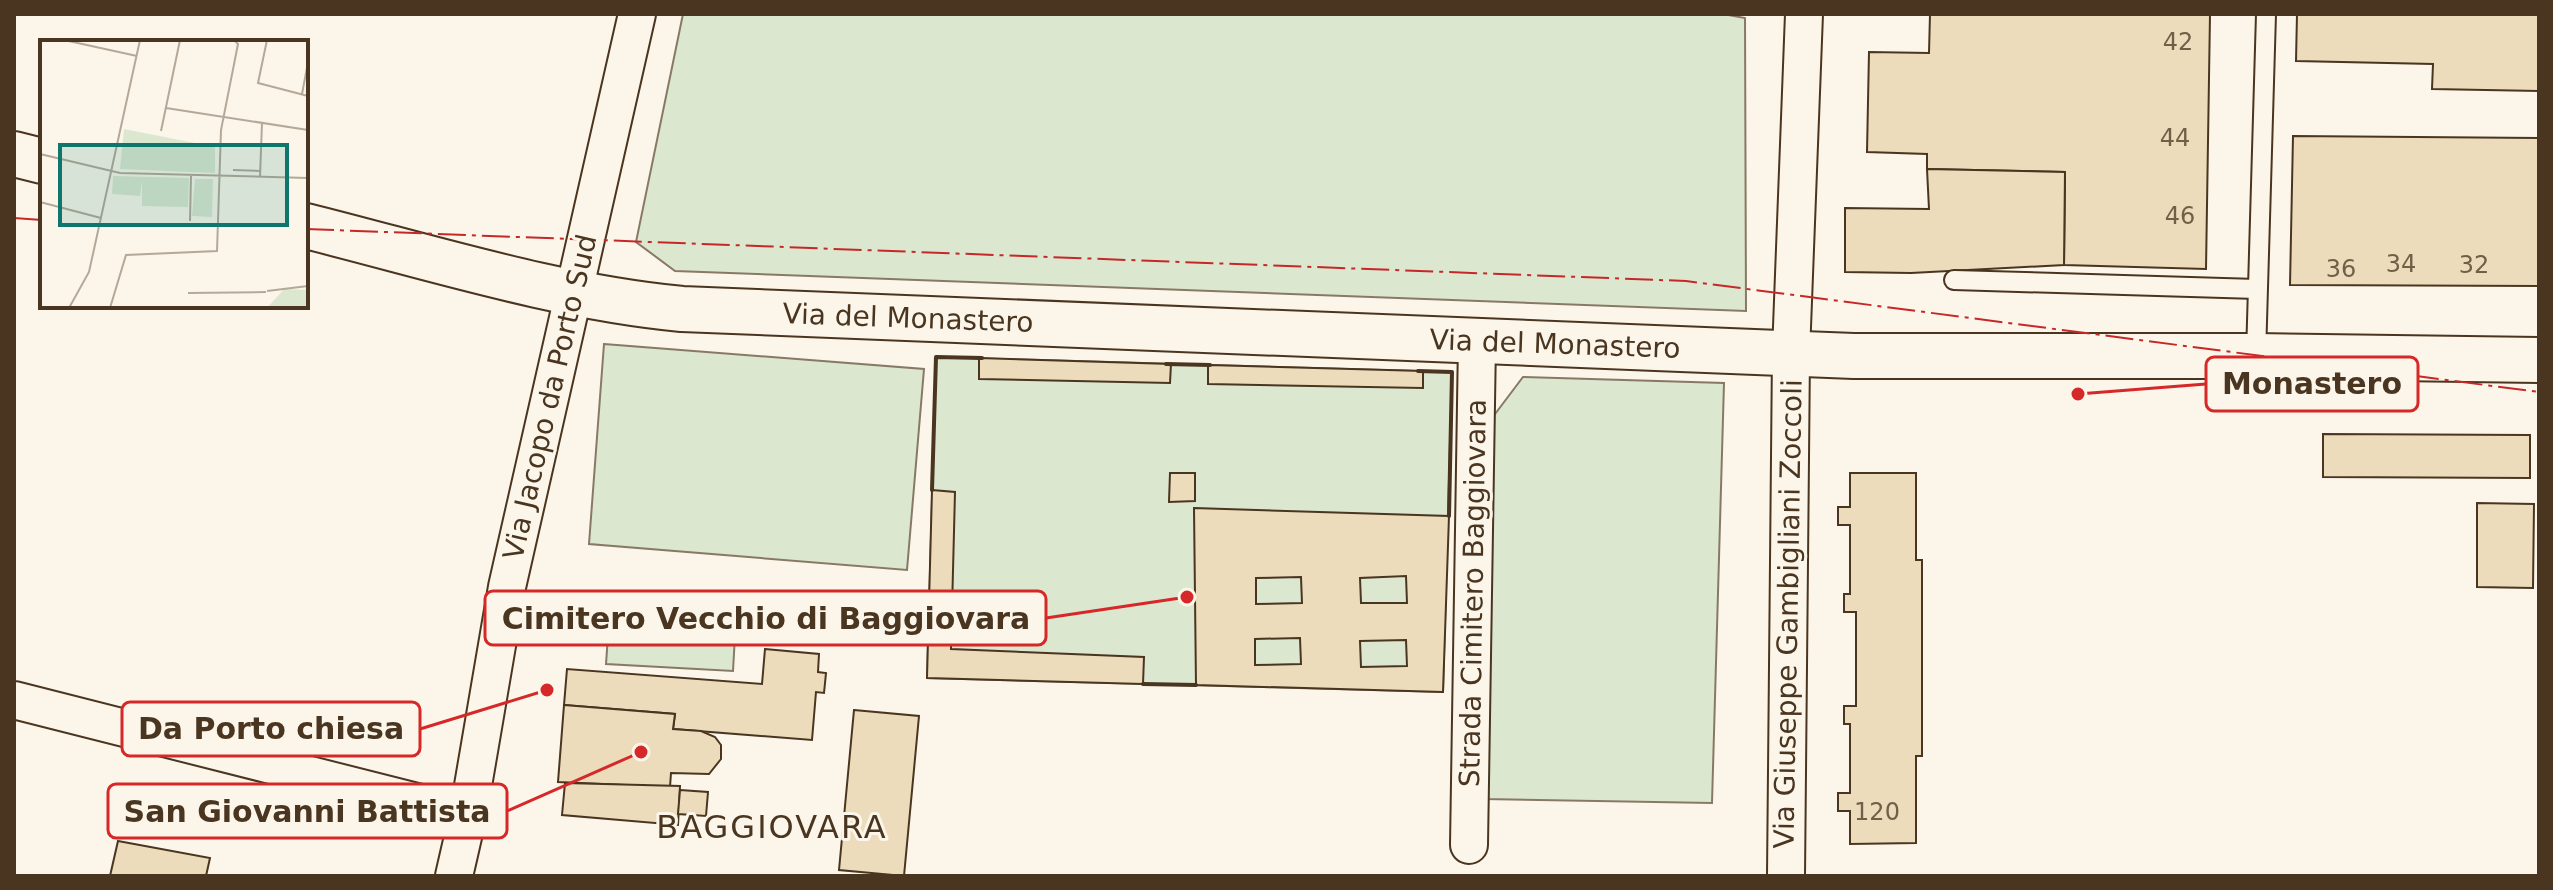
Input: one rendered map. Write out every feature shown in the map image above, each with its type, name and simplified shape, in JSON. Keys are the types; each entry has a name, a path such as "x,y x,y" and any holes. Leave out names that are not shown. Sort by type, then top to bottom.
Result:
{"main road":[{"path":"14,154 40,160"},
{"name":"Via del Monastero","path":"308,226 574,291 640,305 682,309 1854,356 2539,360"}],"street":[{"name":"Via Jacopo da Porto Sud","path":"454,876 468,815 507,587 637,14"},
{"name":"Via Giuseppe Gambigliani Zoccoli","path":"1786,876 1791,353 1804,14"},
{"name":"Strada Cimitero Baggiovara","path":"1469,845 1477,341"},
{"path":"14,700 468,815"}],"lane":[{"path":"2256,356 2266,14"},
{"path":"1954,280 2257,289"}],"green space":[{"path":"683,14 1723,14 1745,18 1746,311 675,271 636,242"},
{"path":"604,344 924,369 907,570 589,544"},
{"path":"936,357 1452,372 1443,692 927,678"},
{"path":"1523,377 1724,383 1712,803 1484,799 1489,422"},
{"path":"611,593 737,600 733,671 606,664"}],"building":[{"path":"1930,14 2210,14 2206,269 2064,265 2065,172 1927,169 1927,154 1867,152 1869,52 1929,53"},
{"path":"2297,14 2539,14 2539,91 2432,89 2433,64 2296,61"},
{"path":"2293,136 2539,138 2539,286 2290,285"},
{"path":"1927,169 2065,172 2064,265 1911,273 1845,272 1845,208 1929,209"},
{"path":"979,358 1171,364 1170,383 979,379"},
{"path":"1208,365 1423,371 1423,388 1208,384"},
{"path":"2323,434 2530,435 2530,478 2323,477"},
{"path":"1170,473 1195,473 1195,501 1169,502"},
{"path":"1850,473 1916,473 1916,560 1922,560 1922,756 1916,756 1916,843 1850,844 1850,811 1838,811 1838,793 1850,793 1850,724 1844,724 1844,706 1856,706 1856,612 1844,612 1844,594 1850,594 1850,525 1838,525 1838,507 1850,507"},
{"path":"932,490 955,492 951,649 1144,657 1143,684 927,678"},
{"path":"2477,503 2534,504 2533,588 2477,587"},
{"path":"1194,508 1449,516 1443,692 1196,685","holes":["1406,576 1407,603 1361,603 1360,578","1301,577 1302,603 1256,604 1256,578","1300,638 1301,664 1255,665 1255,639","1406,640 1407,666 1361,667 1360,641"]},
{"path":"765,649 819,654 818,672 826,673 824,693 816,692 812,740 673,729 675,714 564,705 567,669 762,684"},
{"path":"564,705 675,714 673,729 701,731 715,737 721,745 721,759 709,774 671,773 670,787 558,782"},
{"path":"854,710 919,716 904,876 839,870"},
{"path":"565,783 680,786 678,825 562,815"},
{"path":"680,790 708,792 706,816 678,814"},
{"path":"118,841 210,858 206,876 110,876"}],"wall":[{"path":"932,490 936,357 982,358"},
{"path":"1166,364 1210,365"},
{"path":"1418,371 1452,372 1449,516"},
{"path":"1143,684 1196,685"}],"power":[{"path":"14,218 40,220"},
{"path":"308,229 1686,281 2539,392"}],"place":[{"name":"Monastero","path":"2078,394"},
{"name":"Cimitero Vecchio di Baggiovara","path":"1187,597"},
{"name":"Da Porto chiesa","path":"547,690"},
{"name":"San Giovanni Battista","path":"641,752"}],"district":[{"name":"BAGGIOVARA","path":"772,827"}]}
